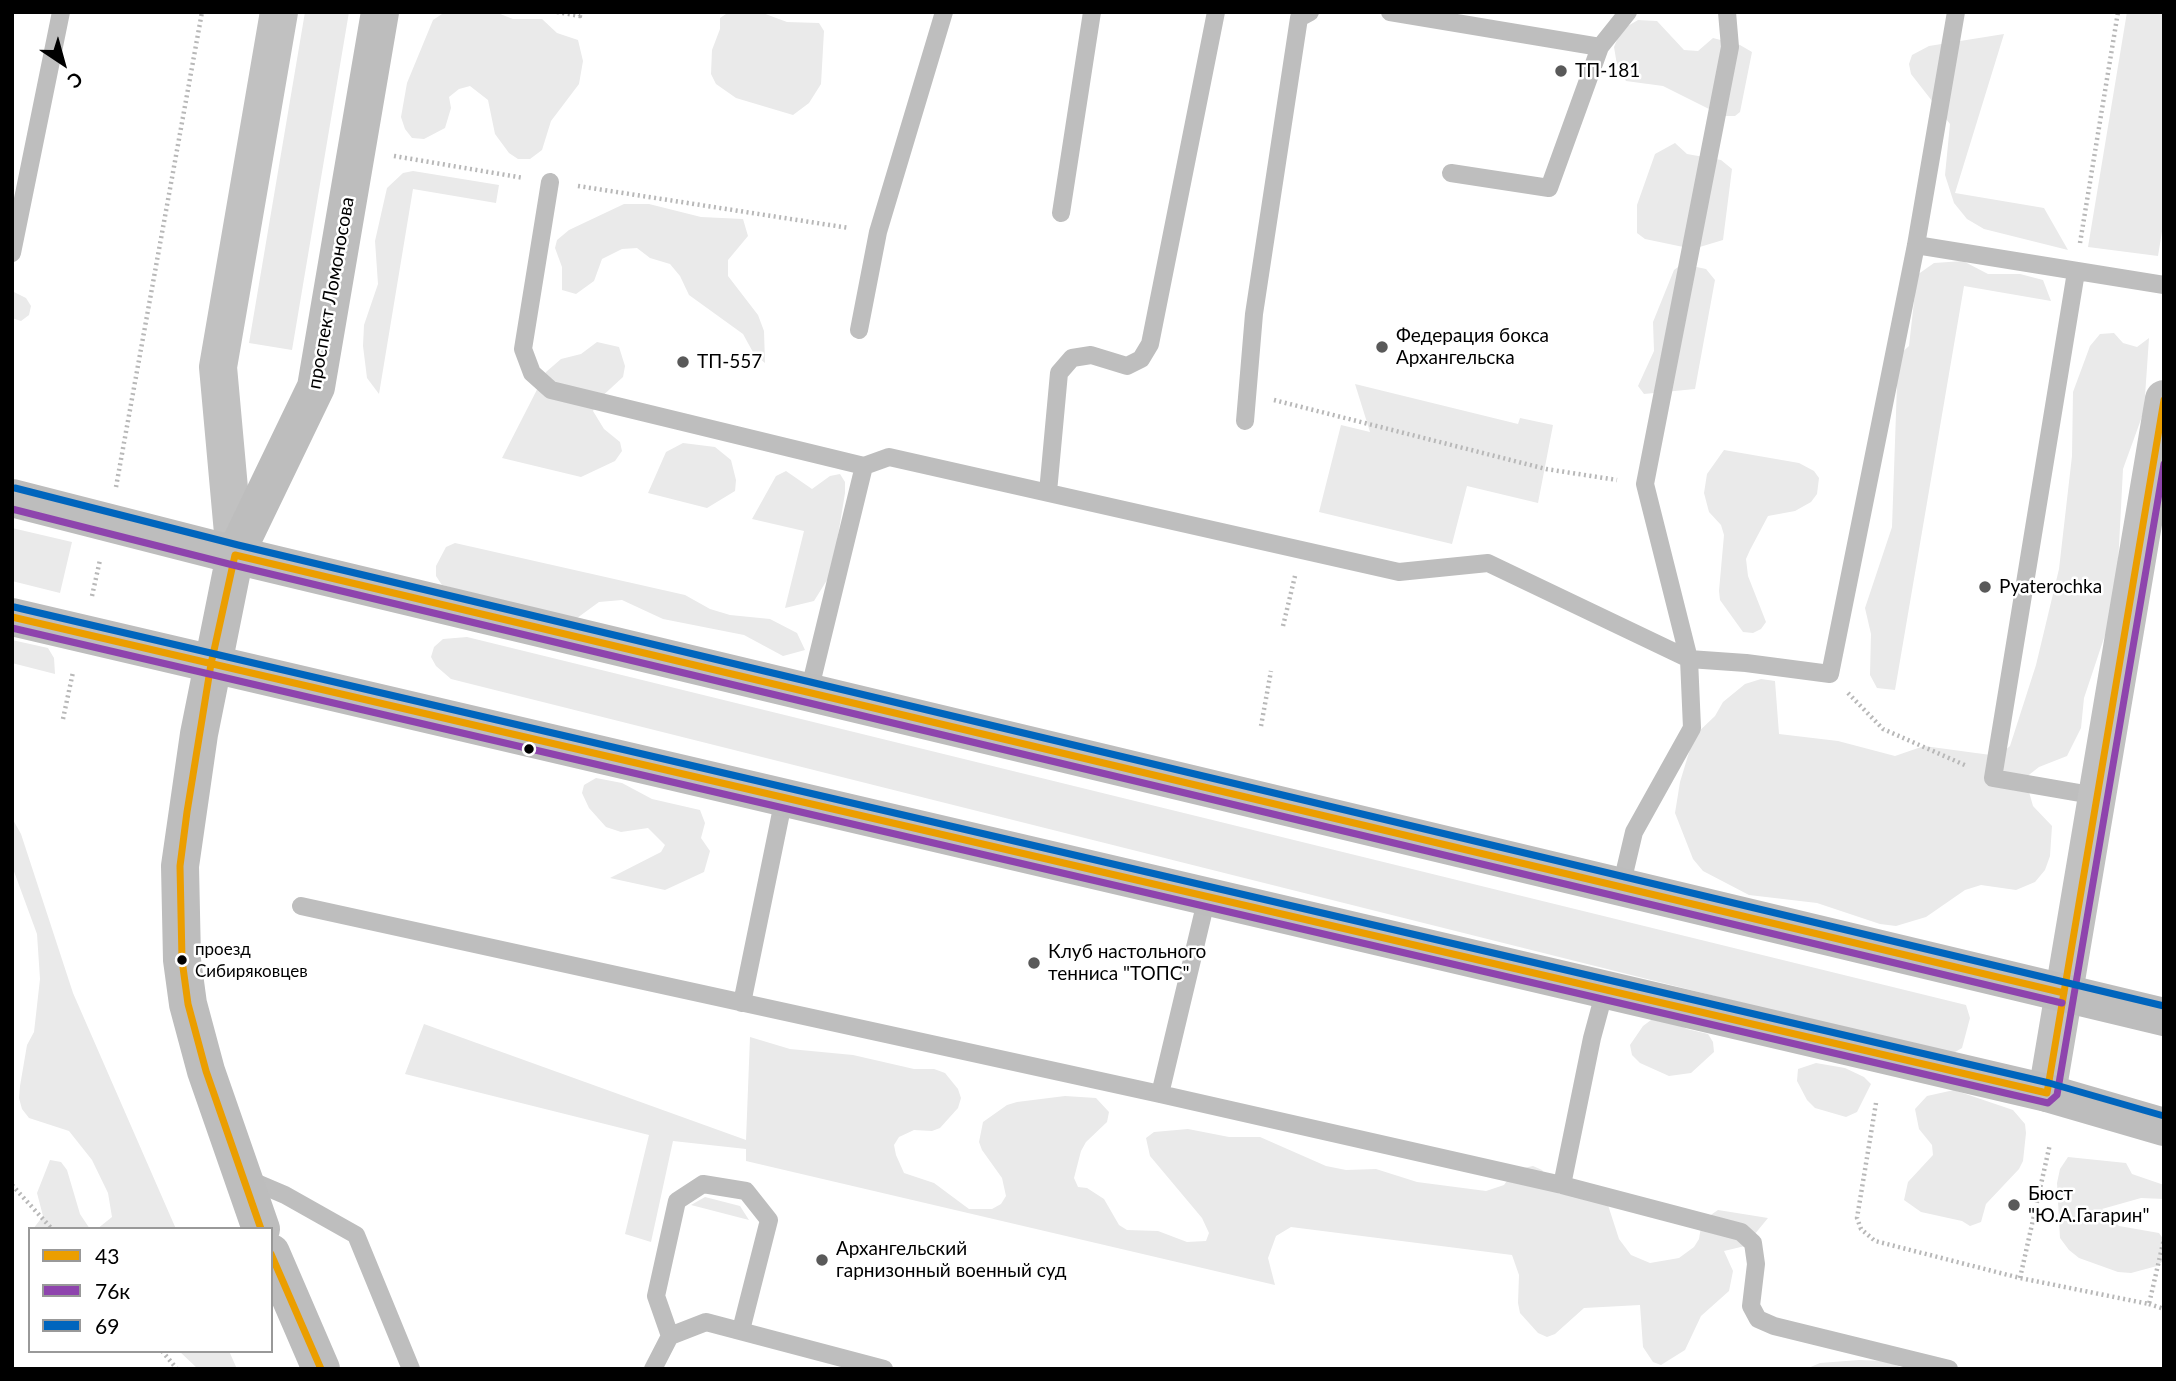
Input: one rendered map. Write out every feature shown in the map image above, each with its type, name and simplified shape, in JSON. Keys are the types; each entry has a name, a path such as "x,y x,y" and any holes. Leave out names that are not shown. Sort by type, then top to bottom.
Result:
{"main road":[{"path":"235,555 218,367 279,12"},
{"name":"проспект Ломоносова","path":"211,664 235,555 316,387 380,12"},
{"path":"2047,1093 2164,399"},
{"path":"12,498 235,555 2164,1017"},
{"path":"12,617 2047,1093 2164,1127"},
{"path":"211,664 180,866 182,960 188,1004 240,1176 260,1227"},
{"path":"273,1258 321,1369"}],"lane":[{"path":"12,253 61,12"},
{"path":"859,330 878,232 944,12"},
{"path":"1061,212 1092,12"},
{"path":"1048,492 1059,373 1072,358 1091,355 1127,366 1140,359 1150,344 1216,12"},
{"path":"1245,421 1254,314 1299,18 1310,12"},
{"path":"1390,12 1600,47"},
{"path":"1451,173 1549,188 1600,47 1628,12"},
{"path":"1621,887 1634,832 1692,728 1689,659 1645,484 1730,47 1727,12"},
{"path":"550,182 523,349 532,373 551,390 864,466 889,457 1399,572 1488,563 1689,659 1830,674 1916,245 1956,12"},
{"path":"1916,245 2164,285"},
{"path":"2076,271 1993,778 2097,796"},
{"path":"809,692 864,466"},
{"path":"742,1003 784,799"},
{"path":"1160,1094 1207,897"},
{"path":"301,906 1562,1185 1741,1232 1753,1243 1756,1264 1751,1306 1758,1319 1774,1326 1949,1369"},
{"path":"1562,1185 1592,1038 1605,990"},
{"path":"240,1176 285,1195 356,1234 411,1369"},
{"path":"670,1336 656,1296 677,1201 702,1184 746,1191 769,1220 741,1330"},
{"path":"653,1369 670,1336 706,1322 884,1369"}],"path":[{"path":"116,490 202,12"},
{"path":"557,12 580,16 580,12"},
{"path":"2076,271 2118,12"},
{"path":"356,149 550,182 878,232"},
{"path":"1249,394 1546,469 1645,484"},
{"path":"1283,626 1302,550"},
{"path":"1261,726 1271,671"},
{"path":"1830,674 1883,729 1993,778"},
{"path":"1877,1103 1857,1218 1861,1229 1875,1241 2020,1278 2148,1304 2164,1310"},
{"path":"2020,1278 2050,1144"},
{"path":"12,1185 50,1227"},
{"path":"2148,1304 2164,1239"},
{"path":"164,1353 177,1369"}],"shaded area":[{"path":"305,12 349,12 292,350 249,343"},
{"path":"445,12 495,12 513,19 542,19 557,33 578,40 583,61 579,84 551,121 542,150 530,159 518,159 509,153 495,134 488,100 470,86 459,89 449,97 451,108 445,128 424,139 412,138 405,129 401,117 407,83 433,20"},
{"path":"729,12 760,12 787,22 819,23 824,31 821,84 809,103 793,115 736,98 716,84 711,74 712,50 720,29 720,18"},
{"path":"2127,12 2164,12 2164,219 2158,256 2088,247"},
{"path":"1638,20 1657,21 1684,50 1698,51 1713,38 1740,45 1752,52 1740,112 1735,116 1723,116 1663,86 1626,81 1617,65 1614,47 1621,30"},
{"path":"2004,34 1955,193 2044,208 2068,250 1984,229 1967,219 1954,203 1945,175 1950,124 1911,74 1909,64 1912,55 1929,46"},
{"path":"1675,143 1687,154 1721,160 1732,169 1723,240 1693,249 1645,239 1637,233 1637,205 1655,154"},
{"path":"413,171 499,185 496,203 413,189 379,394 367,378 363,346 364,325 378,284 375,241 387,188 403,173"},
{"path":"624,204 649,204 701,217 743,219 748,236 728,260 728,276 758,315 764,331 765,363 754,354 743,334 689,295 680,276 670,264 650,258 637,248 622,249 602,259 594,281 576,294 562,290 562,267 555,248 557,240 569,230"},
{"path":"1963,261 1988,274 2020,274 2043,280 2051,301 1964,286 1895,690 1877,688 1870,675 1871,634 1865,608 1892,527 1898,356 1909,346 1917,275 1934,263"},
{"path":"1682,264 1706,269 1715,280 1695,389 1644,394 1638,386 1654,351 1653,322 1674,270"},
{"path":"12,291 26,298 31,306 29,315 21,321 12,318"},
{"path":"2114,333 2123,343 2137,347 2149,338 2144,411 2123,469 2118,565 2108,626 2084,698 2081,728 2067,756 2039,767 2025,778 2033,806 2052,826 2050,856 2045,870 2035,882 2016,890 1981,885 1965,890 1926,917 1896,926 1880,924 1817,903 1749,895 1703,871 1693,859 1675,813 1680,782 1694,736 1715,716 1723,702 1745,684 1761,679 1775,681 1779,734 1838,741 1895,756 1924,746 1998,756 2010,746 2036,665 2059,569 2072,456 2073,392 2090,346 2100,334"},
{"path":"597,342 619,347 625,366 623,377 598,400 593,411 604,429 620,442 622,451 615,461 581,477 502,458 546,372 561,359 581,354"},
{"path":"1355,384 1518,424 1520,418 1553,425 1538,503 1467,486 1452,544 1319,512 1341,425 1370,432"},
{"path":"683,443 715,447 731,460 736,480 735,491 707,508 648,493 666,452"},
{"path":"1724,450 1799,463 1814,471 1819,478 1817,494 1811,502 1795,511 1768,516 1746,559 1748,576 1766,622 1761,629 1753,633 1743,632 1720,600 1724,535 1721,525 1709,512 1704,493 1707,474"},
{"path":"786,471 812,489 830,476 840,474 845,482 845,493 832,572 814,601 785,608 804,531 752,519 776,476"},
{"path":"12,528 72,542 60,593 12,581"},
{"path":"455,543 685,595 710,609 730,615 770,619 797,633 805,650 783,656 744,635 663,619 622,600 599,602 573,621 442,585 436,576 436,566 446,547"},
{"path":"467,637 1966,1005 1970,1018 1962,1048 1950,1055 451,679 436,666 431,657 434,647 443,639"},
{"path":"12,640 48,648 54,658 55,674 12,663"},
{"path":"596,778 622,783 652,799 700,810 705,823 701,838 710,851 704,872 665,890 610,878 661,852 665,845 648,828 621,832 606,827 589,808 582,793 584,785"},
{"path":"12,818 21,834 73,993 175,1227 100,1227 112,1217 108,1193 92,1160 69,1131 29,1118 22,1109 20,1086 27,1045 34,1032 40,979 37,934 12,866"},
{"path":"1651,1020 1670,1020 1687,1029 1708,1034 1713,1042 1714,1052 1691,1073 1669,1076 1640,1063 1632,1055 1630,1045 1643,1026"},
{"path":"424,1024 746,1140 750,1037 790,1049 853,1055 914,1069 934,1069 945,1073 958,1089 961,1098 958,1108 940,1128 932,1131 914,1130 899,1137 894,1145 896,1155 904,1173 934,1183 969,1209 992,1209 1001,1204 1006,1196 1002,1178 979,1142 983,1122 1007,1105 1017,1102 1065,1096 1096,1098 1109,1112 1107,1122 1086,1142 1081,1151 1074,1178 1078,1187 1087,1188 1104,1199 1119,1225 1127,1230 1158,1231 1187,1242 1206,1241 1209,1233 1202,1218 1150,1156 1146,1138 1154,1132 1188,1129 1229,1137 1260,1137 1326,1166 1346,1170 1376,1169 1417,1182 1486,1191 1504,1185 1515,1170 1533,1166 1542,1170 1559,1194 1578,1186 1607,1202 1619,1239 1631,1255 1650,1263 1679,1258 1694,1247 1699,1239 1702,1221 1718,1210 1768,1218 1745,1246 1724,1251 1733,1271 1729,1291 1701,1316 1685,1350 1661,1365 1653,1362 1643,1347 1640,1305 1584,1308 1555,1334 1547,1337 1538,1333 1520,1313 1519,1275 1512,1255 1291,1227 1276,1236 1268,1258 1275,1285 746,1161 746,1149 673,1141 651,1242 625,1234 649,1135 405,1074"},
{"path":"1816,1063 1845,1068 1864,1077 1871,1084 1857,1112 1846,1117 1815,1108 1807,1100 1797,1081 1798,1069"},
{"path":"1954,1090 2013,1110 2025,1124 2023,1161 2019,1169 1986,1204 1981,1222 1970,1226 1962,1221 1921,1212 1904,1200 1908,1182 1933,1155 1932,1145 1919,1129 1915,1109 1927,1096"},
{"path":"2068,1157 2126,1163 2132,1174 2164,1185 2164,1199 2141,1198 2102,1209 2119,1226 2159,1233 2164,1240 2164,1260 2157,1266 2131,1273 2118,1272 2079,1258 2069,1250 2060,1238 2057,1183 2060,1169"},
{"path":"50,1160 61,1162 67,1170 80,1214 89,1227 35,1227 43,1216 37,1193"},
{"path":"705,1197 740,1206 749,1220 691,1205"},
{"path":"181,1353 230,1353 237,1369 198,1369"},
{"path":"1886,1361 1905,1369 1806,1369 1820,1363"}],"transit line":[{"name":"43","path":"12,617 2047,1093 2164,400"},
{"name":"76к","path":"12,628 2048,1103 2057,1095 2164,464"},
{"name":"69","path":"15,488 238,545 2164,1006"},
{"name":"76к","path":"12,509 233,565 2062,1003"},
{"name":"43","path":"260,1227 206,1071 188,1004 182,960 180,866 187,812 211,664 235,555 2064,993"},
{"name":"69","path":"14,607 2049,1083 2164,1116"},
{"name":"43","path":"273,1259 321,1369"}],"place":[{"name":"ТП-181","path":"1561,71"},
{"name":"Федерация бокса Архангельска","path":"1382,347"},
{"name":"ТП-557","path":"683,362"},
{"name":"Pyaterochka","path":"1985,587"},
{"name":"проезд Сибиряковцев","path":"182,960"},
{"name":"Клуб настольного тенниса \"ТОПС\"","path":"1034,963"},
{"name":"Бюст \"Ю.А.Гагарин\"","path":"2014,1205"},
{"name":"Архангельский гарнизонный военный суд","path":"822,1260"}]}
